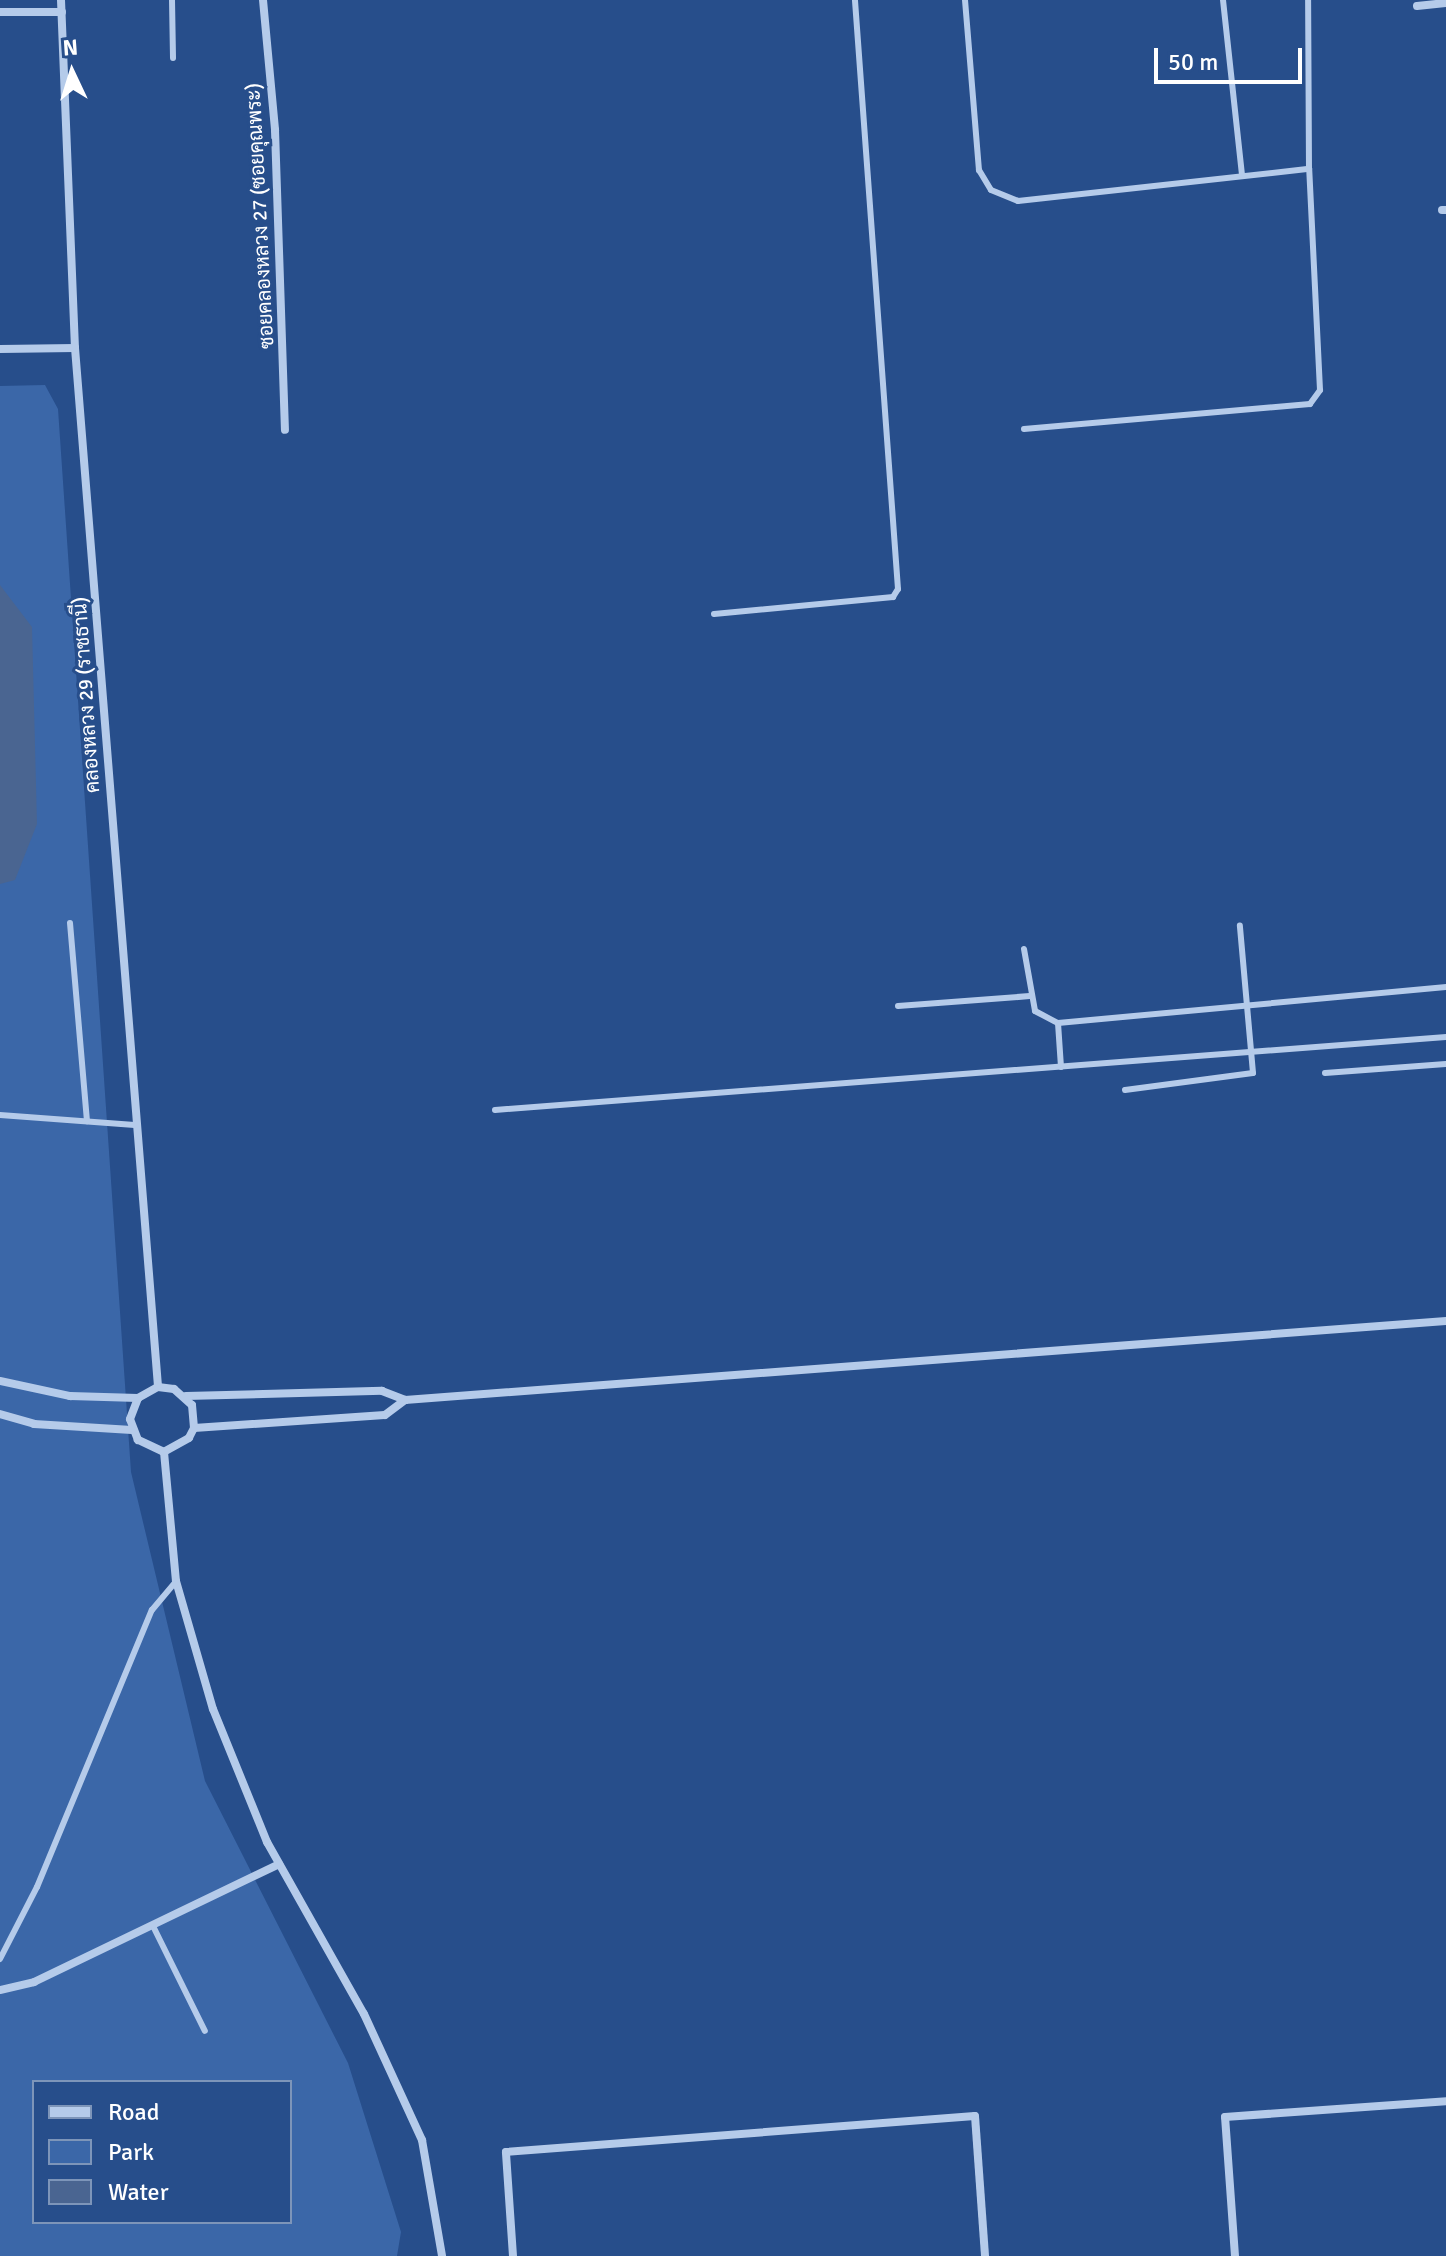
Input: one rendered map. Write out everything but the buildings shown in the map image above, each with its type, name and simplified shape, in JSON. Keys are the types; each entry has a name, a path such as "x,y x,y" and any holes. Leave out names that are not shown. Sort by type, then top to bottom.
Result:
{"street":[{"name":"คลองหลวง 29 (ราชธานี)","path":"61,0 75,348 158,1387"},
{"name":"ซอยคลองหลวง 27 (ซอยคุณพระ)","path":"263,0 275,130 285,430"},
{"path":"1417,6 1446,3"},
{"path":"0,12 62,12"},
{"path":"0,349 75,348"},
{"path":"405,1400 385,1415 194,1428 178,1448 164,1452 149,1449 132,1430 132,1408 138,1398 158,1387 186,1396 382,1391 405,1400 1446,1321"},
{"path":"0,1381 70,1396 138,1398"},
{"path":"186,1396 194,1428"},
{"path":"0,1414 34,1424 132,1430"},
{"path":"164,1452 176,1581 213,1709 279,1864 364,2014 422,2140 442,2256"},
{"path":"0,1990 34,1982 279,1864"},
{"path":"1235,2256 1225,2117 1446,2101"},
{"path":"513,2256 506,2152 975,2116 985,2256"}],"lane":[{"path":"172,0 173,58"},
{"path":"714,614 893,597 898,589 855,0"},
{"path":"965,0 979,170 1005,199 1309,169"},
{"path":"1223,0 1242,176"},
{"path":"1024,429 1310,404 1320,390 1309,169 1308,0"},
{"path":"70,923 87,1121"},
{"path":"1125,1090 1250,1077 1252,1052 1240,926"},
{"path":"1024,949 1035,1011 1058,1023 1247,1008 1446,987"},
{"path":"898,1006 1030,996"},
{"path":"1058,1023 1061,1067"},
{"path":"495,1110 1446,1037"},
{"path":"1325,1073 1446,1064"},
{"path":"0,1115 135,1125"},
{"path":"0,1959 37,1887 152,1610 176,1581"},
{"path":"153,1926 205,2031"}],"green space":[{"path":"45,385 58,409 131,1472 205,1781 348,2063 401,2232 397,2256 0,2256 0,386"}],"water":[{"path":"0,585 32,627 37,824 15,880 0,884"}]}
